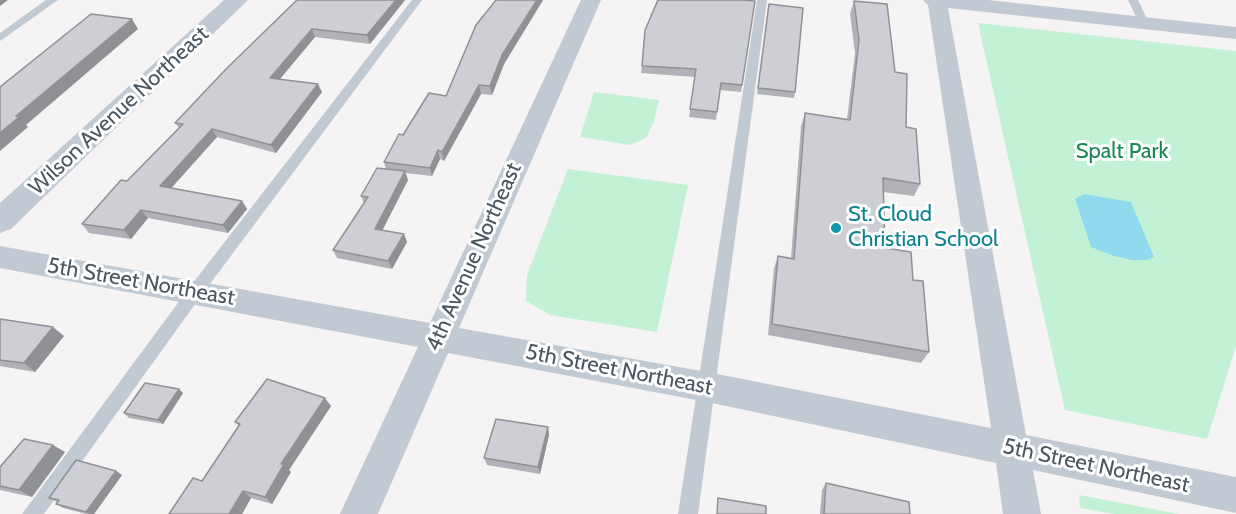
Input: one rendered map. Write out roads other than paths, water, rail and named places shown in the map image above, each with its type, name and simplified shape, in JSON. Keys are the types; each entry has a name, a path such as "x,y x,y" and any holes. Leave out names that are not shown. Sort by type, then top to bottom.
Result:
{"street":[{"name":"Wilson Avenue Northeast","path":"0,221 237,0"},
{"name":"4th Avenue Northeast","path":"359,514 591,0"},
{"path":"1022,514 935,0 1236,33"},
{"name":"5th Street Northeast","path":"0,257 707,387 1236,495"}],"lane":[{"path":"0,38 53,0"},
{"path":"32,514 195,292 417,0"},
{"path":"688,514 762,0"},
{"path":"1133,0 1144,23"}],"water":[{"path":"1084,194 1131,202 1154,257 1147,260 1132,260 1091,247 1075,199"}],"place":[{"name":"St. Cloud Christian School","path":"836,228"}],"park label":[{"name":"Spalt Park","path":"1122,152"}]}
